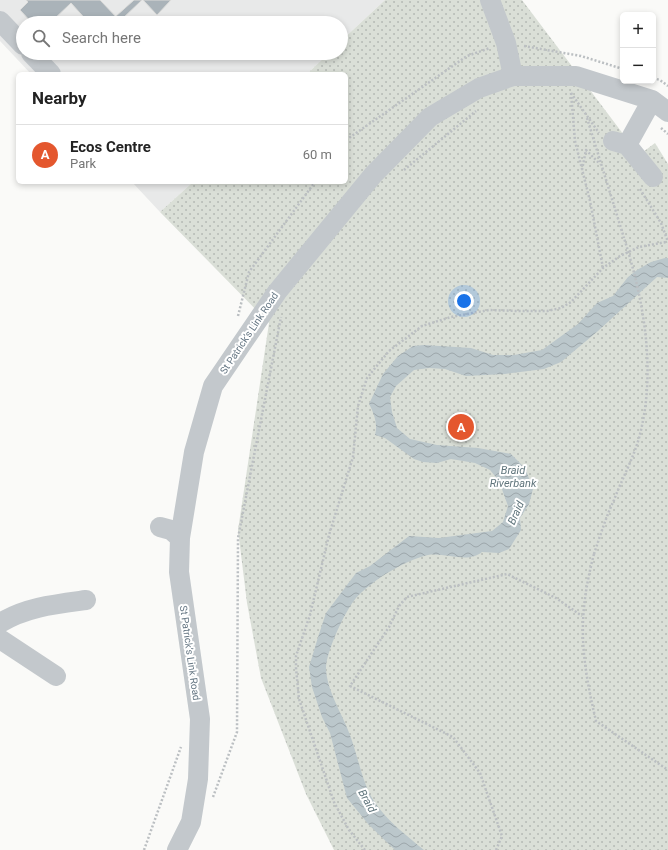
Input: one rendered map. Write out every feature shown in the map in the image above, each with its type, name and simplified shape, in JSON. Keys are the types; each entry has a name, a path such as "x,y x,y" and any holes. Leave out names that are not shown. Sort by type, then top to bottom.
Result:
{"street":[{"path":"490,0 506,43 513,76"},
{"path":"0,20 16,37"},
{"path":"38,60 49,72"},
{"name":"St Patrick’s Link Road","path":"177,850 191,822 198,779 200,719 179,572 180,538 194,452 213,386 277,292 373,175 430,117 479,88 513,76 576,76 648,107 668,112"},
{"path":"648,107 620,143 653,177"},
{"path":"160,527 171,530 180,538"},
{"path":"0,623 12,616 46,605 86,600"},
{"path":"0,639 56,676"}],"path":[{"path":"656,79 668,86"},
{"path":"564,92 578,95"},
{"path":"571,93 586,116 600,165 635,273 640,297 648,369 646,399 638,438 594,554 587,579 582,616 583,652 587,683 596,721 668,770"},
{"path":"571,93 572,125 590,201 603,268"},
{"path":"648,107 668,134"},
{"path":"404,170 480,108"},
{"path":"582,172 586,150 600,165"},
{"path":"236,323 249,272 314,184"},
{"path":"365,850 349,830 334,802 300,699 296,656 310,615 330,535 353,457 358,406 367,378 389,351 422,326 451,317 489,310 518,311 561,308 571,302 603,268 620,256 640,247 666,242"},
{"path":"213,798 237,732 238,538 283,311"},
{"path":"496,850 502,836 480,773 453,737 350,686 389,627 399,606 407,597 507,574 556,598 582,616"},
{"path":"144,850 181,746"}],"shaded area":[{"path":"0,0 385,0 348,34 348,16 16,16 16,58 0,41"},
{"path":"385,0 522,0 639,155 655,143 668,164 668,850 334,850 306,794 261,678 247,603 238,530 269,323 160,212 191,184 348,184 348,72 309,72 322,60 348,60 348,34"},
{"path":"18,60 322,60 309,72 29,72"},
{"path":"134,184 191,184 160,212"}],"water":[{"name":"Braid Riverbank","path":"668,258 668,278 657,277 598,331 561,362 544,369 505,374 466,376 445,369 429,368 414,370 396,386 390,397 392,412 397,428 410,439 437,445 478,448 511,454 525,468 533,489 529,504 520,518 521,530 509,549 499,553 482,552 470,557 428,555 398,567 376,580 356,598 347,612 333,641 326,667 329,685 348,730 370,794 384,815 424,850 395,850 369,825 347,798 330,733 322,717 312,687 309,667 319,634 326,613 356,573 370,566 409,536 439,538 492,531 503,522 508,506 499,481 490,470 475,463 451,459 437,463 423,462 414,459 385,438 375,435 375,419 369,404 383,374 398,356 413,346 424,345 471,348 493,355 514,355 542,350 578,324 597,303 613,296 628,277 637,270 651,262"}],"building":[{"path":"26,0 100,0 115,16 83,16 71,3 57,16 26,16 20,10 28,2"},
{"path":"134,0 142,0 125,16 116,16"},
{"path":"143,0 171,0 157,15"}],"place":[{"name":"Ecos Centre","path":"461,427"}],"water label":[{"name":"Braid","path":"516,513"},
{"name":"Braid","path":"367,801"}]}
